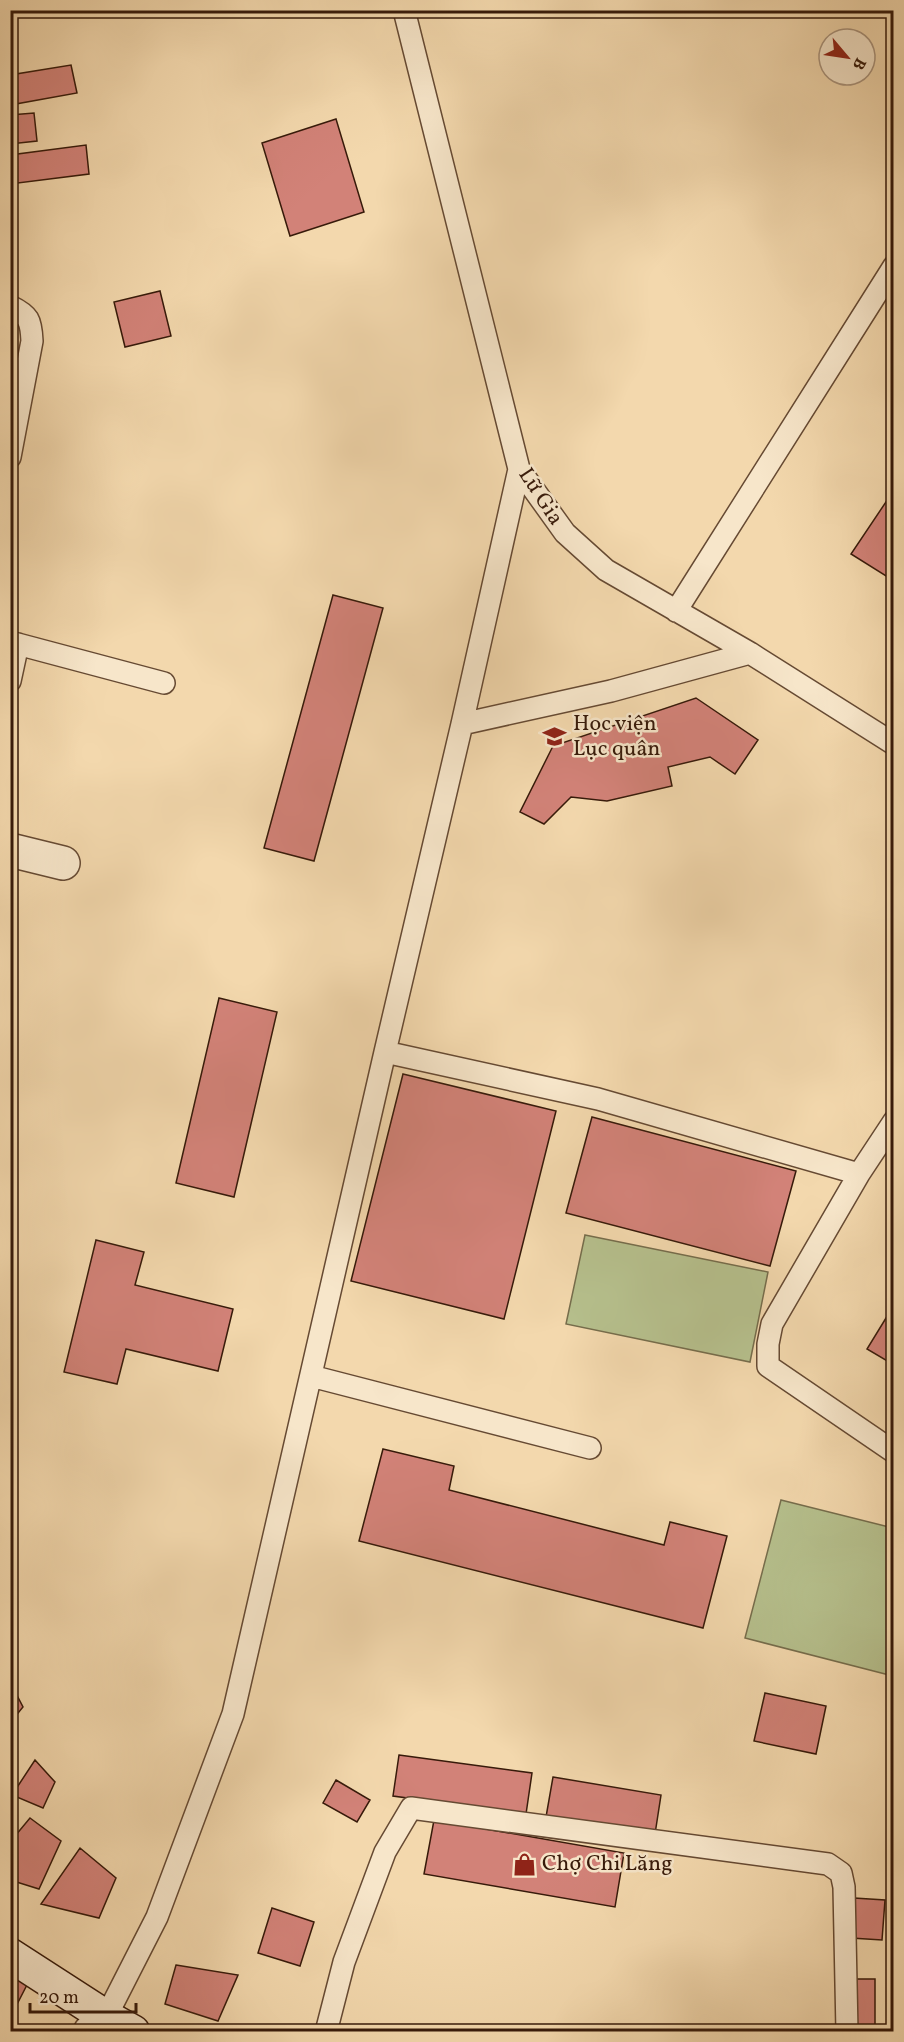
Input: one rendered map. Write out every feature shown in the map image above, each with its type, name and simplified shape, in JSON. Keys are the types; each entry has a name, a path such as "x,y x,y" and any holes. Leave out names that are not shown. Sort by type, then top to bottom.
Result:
{"street":[{"path":"10,850 63,863"},
{"path":"10,1955 110,2027"}],"lane":[{"name":"Lữ Gia","path":"404,10 519,469 565,533 606,570 750,653 894,744"},
{"path":"676,611 894,266"},
{"path":"10,306 23,312 31,324 32,340 10,457"},
{"path":"110,2027 157,1917 233,1714 519,469"},
{"path":"10,681 14,643 164,683"},
{"path":"462,724 611,691 750,653"},
{"path":"384,1052 598,1099 859,1174"},
{"path":"894,1121 859,1174 772,1324 768,1344 768,1366 894,1452"},
{"path":"311,1376 590,1448"},
{"path":"327,2031 344,1962 385,1852 411,1808 828,1864 841,1873 844,1887 847,2031"}],"green space":[{"path":"585,1235 768,1272 750,1362 566,1324"},
{"path":"781,1500 893,1528 893,1676 745,1638"}],"building":[{"path":"71,65 77,93 10,105 10,75"},
{"path":"34,113 37,141 10,144 10,115"},
{"path":"336,119 364,212 290,236 262,143"},
{"path":"86,145 89,174 10,184 10,155"},
{"path":"160,291 171,336 125,347 114,302"},
{"path":"894,490 894,581 851,554"},
{"path":"333,595 383,608 314,861 264,848"},
{"path":"696,698 758,740 735,774 710,757 668,767 672,786 607,801 571,797 544,824 520,812 553,746"},
{"path":"219,998 277,1012 234,1197 176,1183"},
{"path":"403,1074 556,1111 504,1319 351,1281"},
{"path":"592,1117 796,1171 770,1266 566,1213"},
{"path":"96,1240 144,1252 135,1285 233,1309 218,1371 126,1349 117,1384 64,1372"},
{"path":"894,1305 894,1365 867,1349"},
{"path":"383,1449 454,1466 449,1490 664,1545 670,1522 727,1536 703,1628 359,1541"},
{"path":"10,1682 23,1707 10,1723"},
{"path":"765,1693 826,1706 816,1754 754,1741"},
{"path":"399,1755 532,1773 526,1814 393,1796"},
{"path":"35,1760 55,1782 43,1808 12,1795"},
{"path":"553,1777 661,1795 655,1834 546,1817"},
{"path":"336,1780 370,1800 357,1822 323,1803"},
{"path":"30,1818 61,1841 39,1889 10,1880 10,1842"},
{"name":"Chợ Chi Lăng","path":"434,1820 624,1853 615,1907 424,1874"},
{"path":"80,1848 116,1878 99,1918 41,1904"},
{"path":"854,1898 885,1900 882,1940 851,1938"},
{"path":"272,1908 314,1922 300,1966 258,1953"},
{"path":"10,1964 31,1977 10,2018"},
{"path":"176,1965 238,1975 218,2021 165,2004"},
{"path":"854,1979 875,1979 875,2032 854,2032"}],"place":[{"name":"Học viện Lục quân","path":"555,737"},
{"name":"Chợ Chi Lăng","path":"524,1864"}]}
